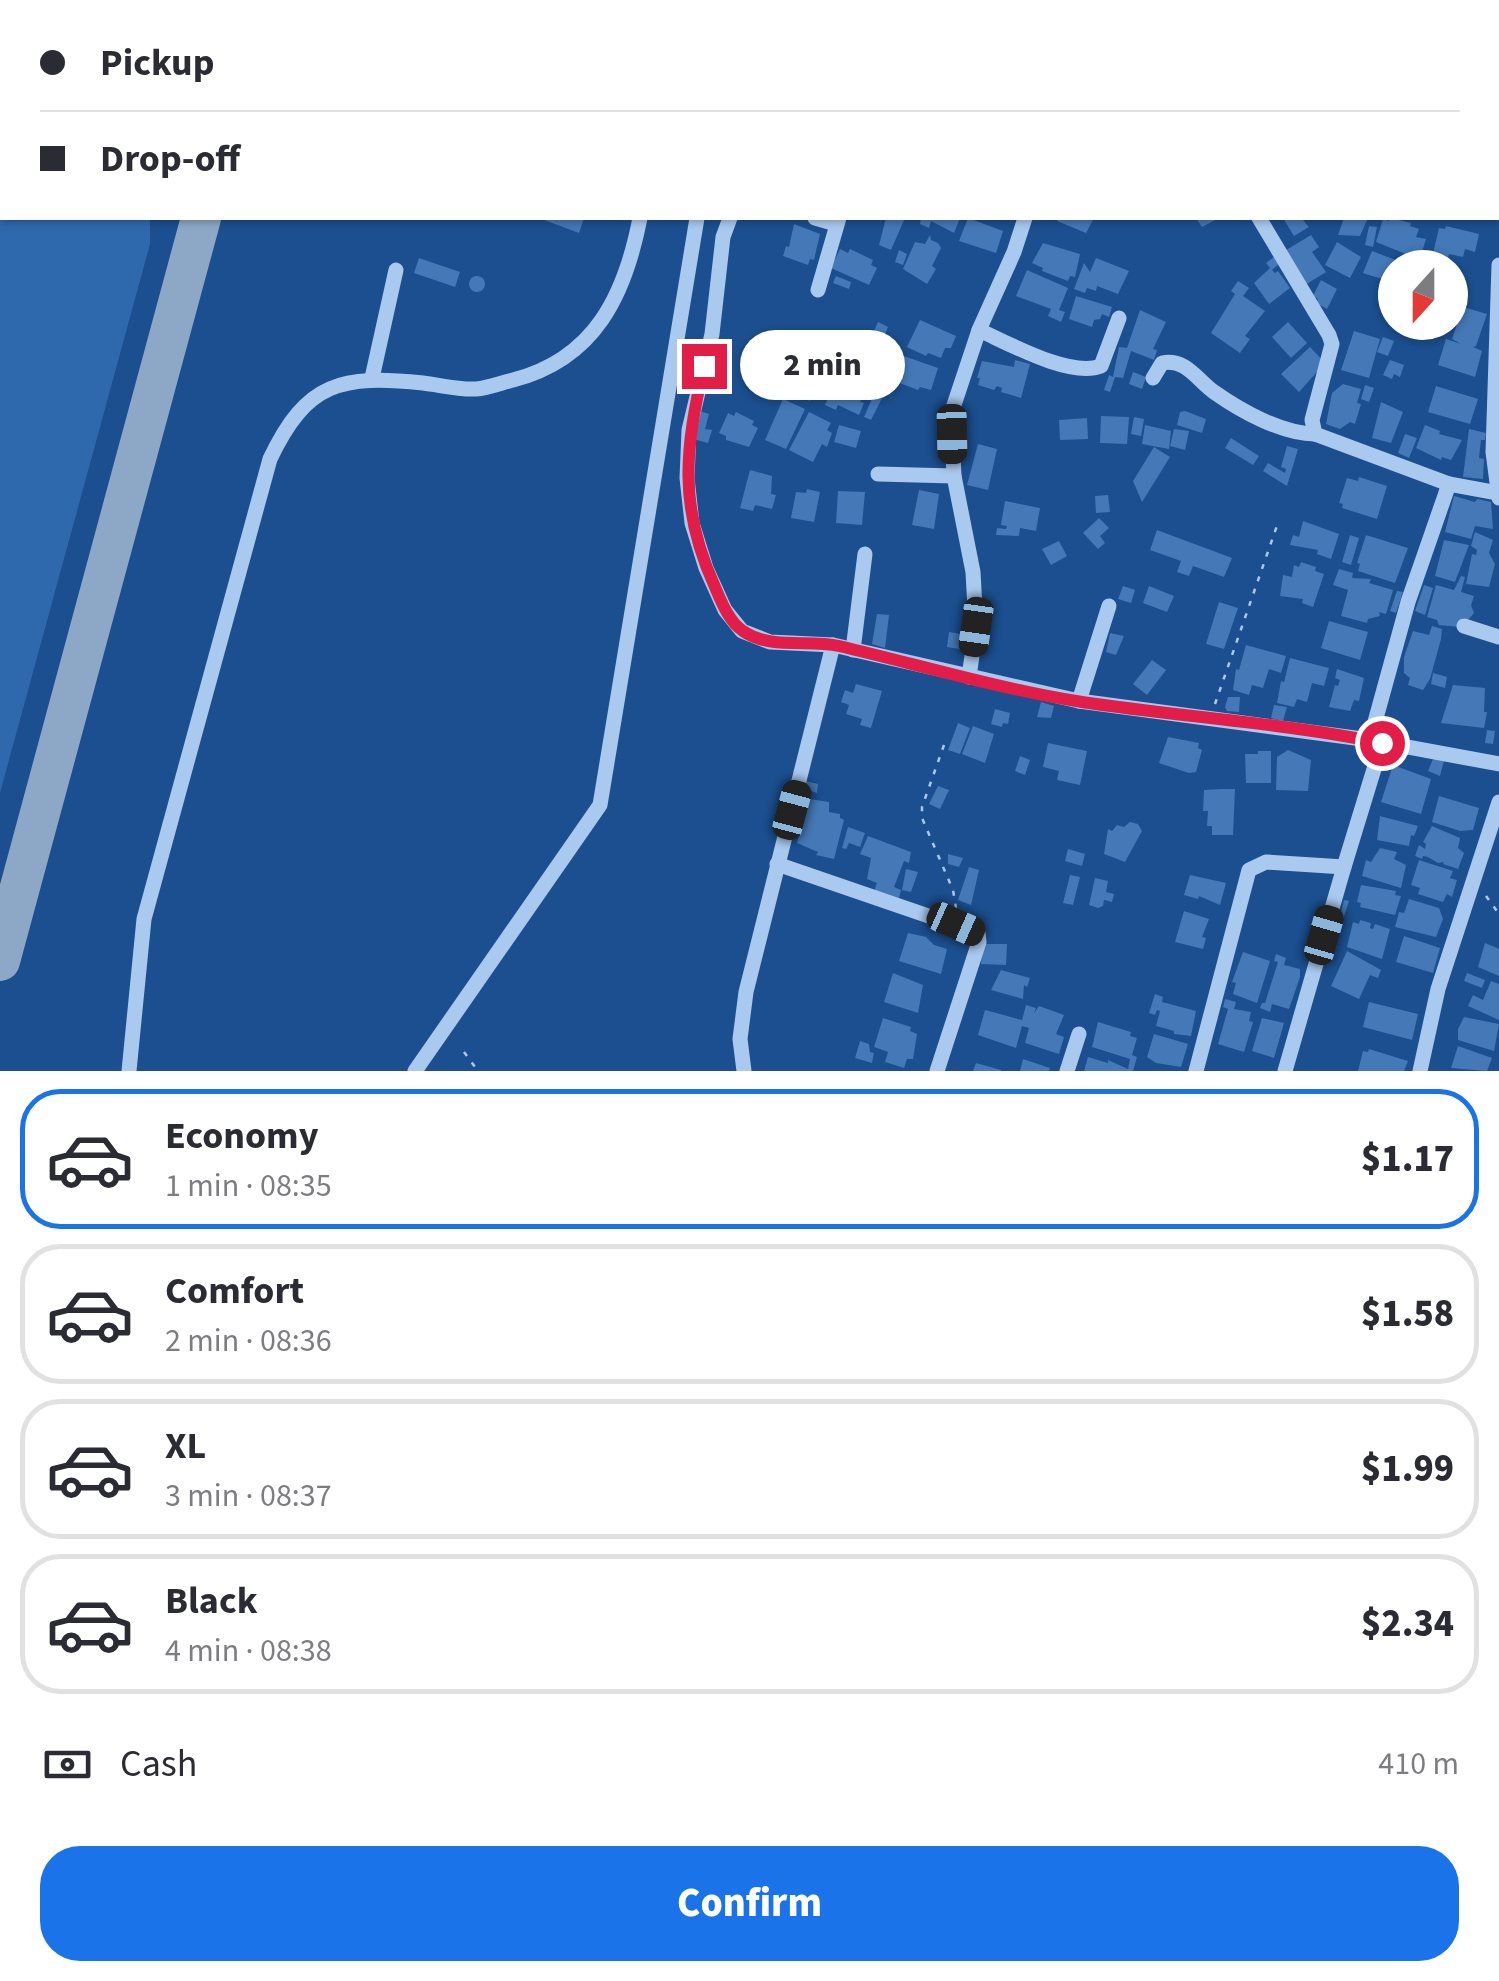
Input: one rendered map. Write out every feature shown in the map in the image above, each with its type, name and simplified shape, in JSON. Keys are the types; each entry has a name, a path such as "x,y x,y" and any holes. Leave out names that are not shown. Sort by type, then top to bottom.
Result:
{"street":[{"path":"129,1071 144,919 270,459 285,426 298,408 317,394 372,378 476,389 534,375 566,357 594,334 616,295 628,272 640,220"},
{"path":"414,1071 600,805 696,220"},
{"path":"729,220 723,237 712,334 689,430 687,478 692,523 706,568 725,610 742,631 770,642 833,644 1079,701 1376,742 1499,764"},
{"path":"970,677 976,627 974,572 954,476 951,414 979,330 1025,220"},
{"path":"1266,220 1332,344 1312,420 1315,434"},
{"path":"818,290 838,221"},
{"path":"1153,378 1162,363 1182,364 1215,392 1298,434 1315,434 1449,484 1499,495 1494,452 1499,265"},
{"path":"372,378 396,270"},
{"path":"979,330 1038,356 1091,370 1101,366 1118,318"},
{"path":"878,474 954,476"},
{"path":"1285,1071 1344,867 1408,602 1449,484"},
{"path":"853,650 865,554"},
{"path":"1079,701 1109,606"},
{"path":"1464,626 1499,638"},
{"path":"744,1071 740,1039 746,992 833,644"},
{"path":"1420,1071 1438,988 1499,802"},
{"path":"1196,1071 1249,870 1266,862 1344,867"},
{"path":"777,864 978,933 979,942 937,1071"},
{"path":"1067,1071 1079,1034"}],"path":[{"path":"1209,720 1279,520"},
{"path":"944,745 922,807 922,818 954,890 956,924"},
{"path":"1472,880 1499,914"},
{"path":"464,1052 478,1071"}],"shaded area":[{"path":"0,220 150,220 150,244 0,793"}],"building":[{"path":"544,220 583,220 579,233"},
{"path":"885,220 904,220 891,250 879,245"},
{"path":"921,220 959,220 954,233 931,221 929,228 920,224"},
{"path":"967,220 1003,231 996,253 959,241"},
{"path":"1057,220 1093,220 1086,233"},
{"path":"1197,220 1215,220 1202,227"},
{"path":"1284,220 1303,220 1309,227 1294,236"},
{"path":"1343,220 1367,220 1360,236 1338,235"},
{"path":"1383,220 1411,223 1419,229 1416,237 1426,239 1423,250 1396,250 1376,242"},
{"path":"794,224 820,234 814,260 810,259 808,265 783,256"},
{"path":"1369,226 1377,227 1373,247 1365,245"},
{"path":"1446,226 1479,234 1475,252 1434,250 1439,228"},
{"path":"930,235 941,248 927,284 903,269 915,242 925,244"},
{"path":"1311,235 1319,247 1312,252 1326,272 1305,285 1283,252"},
{"path":"1337,242 1361,257 1350,278 1325,265"},
{"path":"1043,243 1080,254 1075,277 1070,276 1068,281 1032,263"},
{"path":"840,249 848,253 850,249 873,260 871,265 877,268 869,285 831,268"},
{"path":"899,250 907,254 903,265 895,262"},
{"path":"1372,251 1378,253 1378,278 1363,273"},
{"path":"1275,256 1280,263 1272,270 1278,271 1290,288 1269,304 1254,283 1270,268 1266,263"},
{"path":"419,258 460,272 455,287 414,273"},
{"path":"1096,258 1129,271 1118,294 1097,286 1096,291 1087,288 1085,293 1074,289 1084,263 1090,272"},
{"path":"1027,270 1068,288 1059,310 1065,312 1061,322 1048,316 1051,309 1016,296"},
{"path":"477,276 485,284 477,292 469,284"},
{"path":"836,276 851,282 849,289 833,283"},
{"path":"1321,280 1337,289 1327,309 1316,303 1318,299 1313,296"},
{"path":"1238,281 1249,288 1243,296 1265,311 1245,336 1250,339 1240,353 1211,333 1235,294 1231,291"},
{"path":"1076,296 1112,307 1109,317 1102,314 1092,327 1069,319"},
{"path":"1468,308 1487,314 1473,347 1482,351 1475,377 1438,365 1446,340 1461,344 1454,340 1468,340"},
{"path":"1140,310 1166,322 1153,349 1157,350 1154,360 1131,351 1123,378 1115,377 1110,392 1104,390 1109,375 1113,377 1119,347 1127,348"},
{"path":"920,320 956,336 941,358 907,347"},
{"path":"878,322 888,327 883,339 895,346 886,370 862,357"},
{"path":"1288,322 1307,343 1291,358 1272,337"},
{"path":"1354,331 1380,340 1369,378 1341,370"},
{"path":"1382,340 1394,341 1388,356 1377,352"},
{"path":"1310,347 1325,363 1299,392 1281,374"},
{"path":"898,354 938,368 931,390 918,390 889,379"},
{"path":"1015,360 1030,364 1021,398 1001,392 1002,388 997,386 994,390 978,385 982,361 1014,367"},
{"path":"1390,360 1404,365 1400,377 1383,375"},
{"path":"799,365 821,380 810,401 787,388"},
{"path":"1133,372 1146,377 1142,389 1129,384"},
{"path":"881,378 890,382 871,420 864,417"},
{"path":"836,380 864,393 859,415 838,405 836,410 825,405"},
{"path":"1343,384 1361,389 1357,403 1361,404 1355,424 1350,422 1340,429 1326,424 1332,393"},
{"path":"1365,385 1374,388 1369,402 1361,399"},
{"path":"1436,386 1478,399 1470,424 1428,412"},
{"path":"783,399 805,409 786,449 765,440"},
{"path":"1381,402 1403,412 1391,443 1372,438"},
{"path":"700,411 709,414 705,429 712,430 708,443 693,439"},
{"path":"736,412 754,421 752,425 758,428 749,447 726,440 719,433 728,413 734,416"},
{"path":"809,412 831,423 827,430 832,433 827,447 822,444 813,462 789,450"},
{"path":"1180,412 1206,419 1202,433 1177,425"},
{"path":"1101,416 1129,417 1127,444 1100,443"},
{"path":"1134,417 1144,419 1141,436 1131,434"},
{"path":"1087,418 1088,439 1060,440 1059,420"},
{"path":"839,425 861,431 856,448 834,442"},
{"path":"1145,425 1171,431 1169,449 1142,444"},
{"path":"1425,425 1440,431 1439,434 1462,440 1451,460 1441,460 1416,448"},
{"path":"1174,429 1189,431 1185,450 1170,446"},
{"path":"1469,429 1486,433 1479,458 1484,459 1483,479 1463,477"},
{"path":"1405,434 1417,438 1409,458 1398,453"},
{"path":"1231,438 1259,456 1253,465 1225,448"},
{"path":"978,444 997,449 988,490 967,485"},
{"path":"1287,446 1298,449 1287,486 1263,471 1268,463 1285,473 1286,469 1281,467"},
{"path":"1154,447 1170,457 1142,502 1133,481"},
{"path":"750,470 772,476 771,494 776,495 772,509 755,505 753,511 740,508"},
{"path":"1359,477 1387,486 1377,519 1342,508 1339,503 1347,478 1358,481"},
{"path":"807,489 820,492 814,522 791,518 796,492 806,493"},
{"path":"919,490 939,494 934,529 912,525"},
{"path":"838,491 865,492 862,525 836,523"},
{"path":"1108,495 1110,512 1096,513 1095,496"},
{"path":"1454,496 1491,502 1493,529 1475,526 1471,539 1445,532"},
{"path":"1005,501 1040,508 1036,531 1020,528 1019,536 996,535 997,528 1007,526 1001,525"},
{"path":"1099,518 1109,528 1100,536 1105,543 1098,549 1083,533"},
{"path":"1303,521 1339,534 1331,559 1317,554 1318,550 1290,545 1293,535 1299,537"},
{"path":"1157,530 1232,558 1224,577 1193,566 1189,576 1177,572 1181,561 1150,550"},
{"path":"1475,532 1493,540 1489,553 1495,564 1489,587 1466,584 1472,554 1476,555 1477,550 1471,546"},
{"path":"1350,535 1359,538 1351,565 1342,562"},
{"path":"1366,535 1408,548 1395,583 1358,571"},
{"path":"1444,540 1469,545 1455,582 1435,576"},
{"path":"1059,541 1067,556 1051,565 1042,549"},
{"path":"1301,562 1324,574 1313,607 1302,603 1303,599 1280,596 1283,575 1292,577 1294,565 1299,567"},
{"path":"1339,569 1353,573 1352,578 1371,579 1369,583 1393,590 1386,614 1379,612 1380,616 1368,619 1367,623 1341,616 1348,590 1333,585"},
{"path":"1461,576 1465,577 1461,592 1474,596 1474,613 1468,620 1463,618 1460,627 1439,625 1437,620 1427,617 1436,585 1454,590"},
{"path":"1424,585 1433,588 1425,615 1415,611"},
{"path":"1123,586 1135,590 1131,603 1118,599"},
{"path":"1149,586 1174,596 1167,612 1143,603"},
{"path":"1397,591 1403,592 1396,613 1390,611"},
{"path":"1219,602 1238,608 1224,649 1206,644"},
{"path":"877,614 889,615 885,648 872,644"},
{"path":"1329,621 1368,632 1360,660 1321,648"},
{"path":"1432,626 1442,629 1441,639 1423,690 1408,685 1404,657 1413,631 1429,635"},
{"path":"949,632 967,635 965,650 947,647"},
{"path":"1110,633 1124,636 1116,655 1106,652"},
{"path":"1246,645 1286,656 1281,673 1269,669 1263,688 1252,685 1249,695 1233,690"},
{"path":"1290,658 1329,668 1324,686 1312,683 1307,702 1297,699 1294,707 1277,703"},
{"path":"1152,660 1166,670 1147,695 1133,684"},
{"path":"1337,669 1364,678 1359,701 1354,700 1350,711 1329,707 1340,680 1335,678"},
{"path":"1433,673 1447,677 1445,688 1431,684"},
{"path":"856,684 882,691 871,728 860,725 862,719 846,714 849,705 841,702 845,690 853,693"},
{"path":"1453,685 1485,688 1484,728 1441,723"},
{"path":"1228,697 1240,697 1239,712 1227,711"},
{"path":"1041,702 1054,706 1051,718 1037,717"},
{"path":"1274,705 1287,707 1283,721 1271,718"},
{"path":"995,709 1010,713 1008,724 991,724"},
{"path":"958,723 970,728 960,754 948,750"},
{"path":"973,726 994,734 985,763 962,754"},
{"path":"1487,730 1495,731 1493,744 1485,743"},
{"path":"1168,737 1199,743 1202,750 1196,772 1159,763"},
{"path":"1048,743 1087,751 1080,785 1057,780 1059,771 1043,767"},
{"path":"1288,750 1311,760 1308,791 1276,790 1277,757"},
{"path":"1271,751 1271,783 1246,783 1245,754"},
{"path":"1020,756 1030,760 1025,775 1015,771"},
{"path":"1433,759 1444,761 1440,776 1428,771"},
{"path":"1393,765 1431,779 1421,814 1381,802"},
{"path":"805,781 818,784 817,793 803,788"},
{"path":"938,786 949,790 940,809 929,804"},
{"path":"1235,789 1233,835 1212,835 1212,826 1207,826 1208,811 1203,811 1204,790"},
{"path":"1439,796 1479,808 1473,830 1460,831 1432,822"},
{"path":"809,799 829,802 829,812 840,814 844,820 834,859 816,855 818,852 797,843 802,825 799,824"},
{"path":"1380,816 1418,826 1409,846 1377,840"},
{"path":"1130,822 1138,824 1142,831 1125,862 1104,854 1108,829 1112,831 1117,825 1124,827"},
{"path":"1432,826 1460,838 1458,848 1464,853 1458,869 1415,856 1419,845 1425,849 1423,842"},
{"path":"848,827 865,833 860,847 849,843 846,849 842,848"},
{"path":"868,836 911,852 909,863 904,861 894,887 901,890 898,902 873,894 877,883 867,879 871,858 860,854"},
{"path":"1380,848 1397,852 1394,859 1406,865 1401,888 1362,876 1366,860 1371,862"},
{"path":"1068,849 1085,854 1082,866 1065,861"},
{"path":"948,854 963,858 959,867 948,864"},
{"path":"1419,860 1453,871 1450,878 1457,880 1452,897 1447,894 1443,902 1418,894 1420,888 1411,885"},
{"path":"969,867 979,870 971,905 958,900"},
{"path":"906,869 918,872 911,892 902,890"},
{"path":"1070,875 1080,877 1073,905 1063,903"},
{"path":"1190,875 1226,883 1220,905 1199,896 1198,899 1184,895"},
{"path":"1095,878 1108,881 1106,892 1114,894 1112,902 1104,900 1098,908 1089,905"},
{"path":"1361,885 1396,891 1395,895 1401,896 1395,915 1360,907 1357,902"},
{"path":"1409,899 1439,908 1443,919 1436,937 1395,927 1399,912 1404,913"},
{"path":"1344,900 1349,901 1341,925 1338,924"},
{"path":"1184,911 1209,919 1202,937 1206,938 1203,949 1175,942"},
{"path":"1360,920 1371,923 1373,929 1375,924 1390,929 1382,959 1347,947 1353,922 1359,924"},
{"path":"908,933 926,937 947,949 941,974 899,961"},
{"path":"1404,936 1440,948 1433,973 1396,962"},
{"path":"1485,943 1499,949 1499,976 1478,967"},
{"path":"982,944 1007,944 1006,965 981,964"},
{"path":"1347,951 1381,970 1378,978 1370,975 1359,999 1331,986"},
{"path":"1243,952 1270,961 1257,1003 1233,994 1236,983 1232,982"},
{"path":"1276,954 1286,958 1284,965 1300,969 1300,977 1289,1009 1272,1004 1270,1012 1260,1008 1278,962 1274,961"},
{"path":"1001,970 1030,978 1027,987 1024,985 1023,999 991,990"},
{"path":"893,973 923,985 918,1013 884,1002"},
{"path":"1467,973 1485,980 1482,988 1464,981"},
{"path":"1491,981 1499,984 1499,1020 1468,1006 1473,995 1483,1000"},
{"path":"1155,994 1163,997 1162,1002 1196,1011 1191,1036 1156,1026 1160,1011 1155,1015 1149,1013"},
{"path":"1225,999 1236,1002 1234,1009 1251,1012 1249,1021 1253,1022 1244,1052 1218,1044 1228,1009 1223,1007"},
{"path":"1369,1002 1418,1014 1412,1040 1363,1027"},
{"path":"1026,1005 1036,1008 1034,1013 1039,1006 1064,1015 1056,1034 1064,1037 1059,1054 1025,1043 1029,1028 1022,1026 1016,1048 978,1035 985,1010 1022,1020"},
{"path":"1464,1017 1499,1024 1494,1051 1458,1040"},
{"path":"883,1018 911,1027 910,1031 917,1034 913,1059 907,1059 904,1068 885,1062 888,1052 874,1047"},
{"path":"1262,1018 1284,1023 1274,1058 1252,1051"},
{"path":"1098,1022 1131,1032 1130,1036 1137,1038 1133,1071 1084,1071 1088,1057 1128,1069 1130,1059 1092,1047"},
{"path":"1154,1034 1188,1044 1181,1067 1156,1063 1147,1057"},
{"path":"860,1041 869,1044 870,1052 874,1053 872,1063 855,1058"},
{"path":"1458,1046 1492,1058 1487,1071 1451,1068"},
{"path":"1369,1049 1408,1061 1404,1071 1358,1071 1363,1051"},
{"path":"1023,1059 1050,1068 1049,1071 1020,1071"},
{"path":"976,1063 1001,1070 1001,1071 973,1071"}],"taxiway":[{"path":"0,961 200,220"}],"route":[{"path":"704,366 689,430 687,478 692,523 725,610 742,631 770,642 833,644 1079,701 1382,743"}]}
